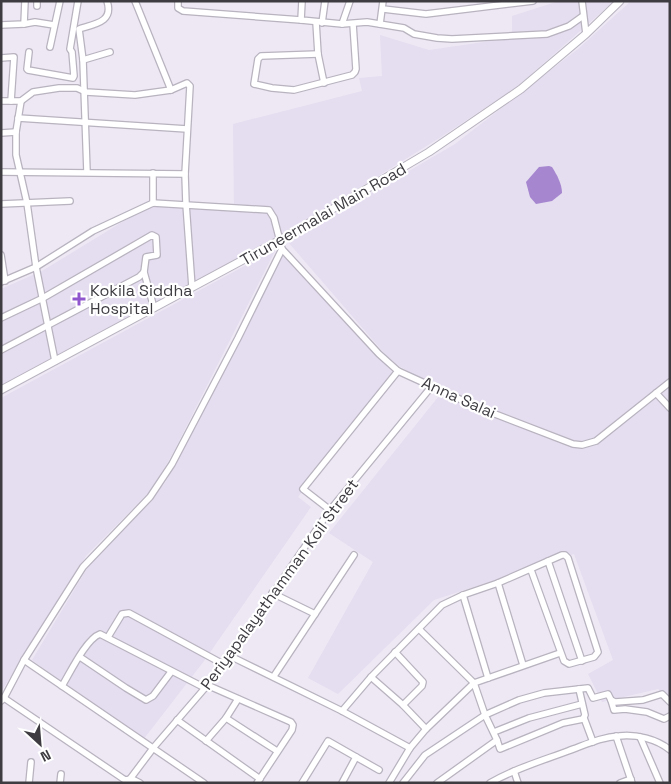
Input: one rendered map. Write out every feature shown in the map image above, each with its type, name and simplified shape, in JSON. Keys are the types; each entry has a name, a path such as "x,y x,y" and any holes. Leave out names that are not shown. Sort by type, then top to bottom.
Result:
{"main road":[{"name":"Tiruneermalai Main Road","path":"1,390 280,240 429,152 521,89 586,34 612,5 620,1"}],"street":[{"path":"24,24 25,1"},
{"path":"50,47 60,1"},
{"path":"29,52 28,70 73,78 72,52 70,49 78,1"},
{"path":"87,172 84,90 79,29 106,18 110,8 107,1"},
{"path":"135,1 170,90"},
{"path":"178,1 178,8 183,11 342,24 367,22 404,28 414,34 437,38 502,38 547,34 569,26 583,16"},
{"path":"301,20 302,1"},
{"path":"324,83 318,54 319,22 325,1"},
{"path":"342,24 350,1"},
{"path":"380,24 383,1"},
{"path":"382,9 426,14 533,1"},
{"path":"582,1 586,34"},
{"path":"1,25 35,22 54,25"},
{"path":"318,54 261,56 258,59 254,84 294,90 352,75 355,72 353,24"},
{"path":"82,60 110,52"},
{"path":"1,58 14,57 11,101"},
{"path":"1,101 21,101 33,92 59,88 77,88 135,95 170,90 187,83 190,86 185,174 192,287"},
{"path":"21,101 16,132 16,155 27,203 36,267 55,361"},
{"path":"18,118 187,129"},
{"path":"1,133 16,132"},
{"path":"1,172 185,174"},
{"path":"152,203 153,173"},
{"path":"1,204 70,201"},
{"path":"1,255 3,281 36,267 93,231 152,203 269,210 274,218 280,240 282,249 172,464 150,497 83,567 24,660 3,700 125,780 140,783"},
{"path":"1,318 43,298 155,235 157,238 157,255 146,256 144,272 154,308"},
{"name":"Anna Salai","path":"282,249 379,354 398,371 477,407 573,444 582,445 596,441 670,382"},
{"path":"1,350 139,277 144,272"},
{"path":"330,510 303,489 398,371"},
{"name":"Periyapalayathamman Koil Street","path":"128,781 230,656 330,510 432,386"},
{"path":"656,393 670,408"},
{"path":"274,676 354,555"},
{"path":"342,710 371,677 442,605 463,595 498,584 548,562 562,556 568,558 598,652 594,658 567,663 560,653 530,570"},
{"path":"548,562 582,661"},
{"path":"498,584 524,665"},
{"path":"272,594 315,614"},
{"path":"463,595 488,678"},
{"path":"108,637 122,614 128,613 223,664"},
{"path":"419,629 474,683 485,715 502,752 563,723 584,718"},
{"path":"62,686 80,657 96,636 100,634 171,672 291,722 293,725 292,730 258,781 177,720"},
{"path":"396,652 423,682 422,686 403,705"},
{"path":"389,783 410,748 426,729 474,683 560,653"},
{"path":"230,656 342,710 410,748"},
{"path":"80,657 146,700 153,696 171,672"},
{"path":"24,660 204,783"},
{"path":"371,677 403,705 426,729"},
{"path":"579,689 584,718 593,742"},
{"path":"403,783 425,755 485,715 519,700 544,693 589,689 593,698 608,694 614,710 626,709 647,712 664,719 670,716"},
{"path":"611,700 615,702 643,700 662,694 670,702"},
{"path":"206,741 226,718 238,699"},
{"path":"494,732 529,718 582,704"},
{"path":"226,718 278,752"},
{"path":"616,736 632,781 620,783"},
{"path":"490,783 514,771 593,742 616,736 640,737 656,741 670,750"},
{"path":"640,737 660,783"},
{"path":"437,783 497,740"},
{"path":"302,783 328,741 379,770"},
{"path":"342,783 356,757"},
{"path":"29,783 31,762"},
{"path":"402,762 412,770"},
{"path":"514,771 518,783"},
{"path":"60,783 61,774"}],"shaded area":[{"path":"559,1 614,1 518,86 441,137 272,242 1,387 1,289 42,271 150,205 234,208 233,124 362,91 359,78 382,76 380,35 429,50 512,38 512,16"},
{"path":"631,1 670,1 670,700 658,689 602,702 588,674 613,660 574,554 434,600 338,694 308,678 373,562 329,533 443,391 399,366 385,354 288,242 455,144 578,49"},
{"path":"539,167 552,167 557,176 562,193 552,201 536,204 530,197 526,182"},
{"path":"276,249 173,453 153,488 86,556 1,692 1,398"},
{"path":"283,255 393,373 298,497 311,507 204,661 143,740 32,660 88,567 165,483"}],"place":[{"name":"Kokila Siddha Hospital","path":"79,299"}]}
